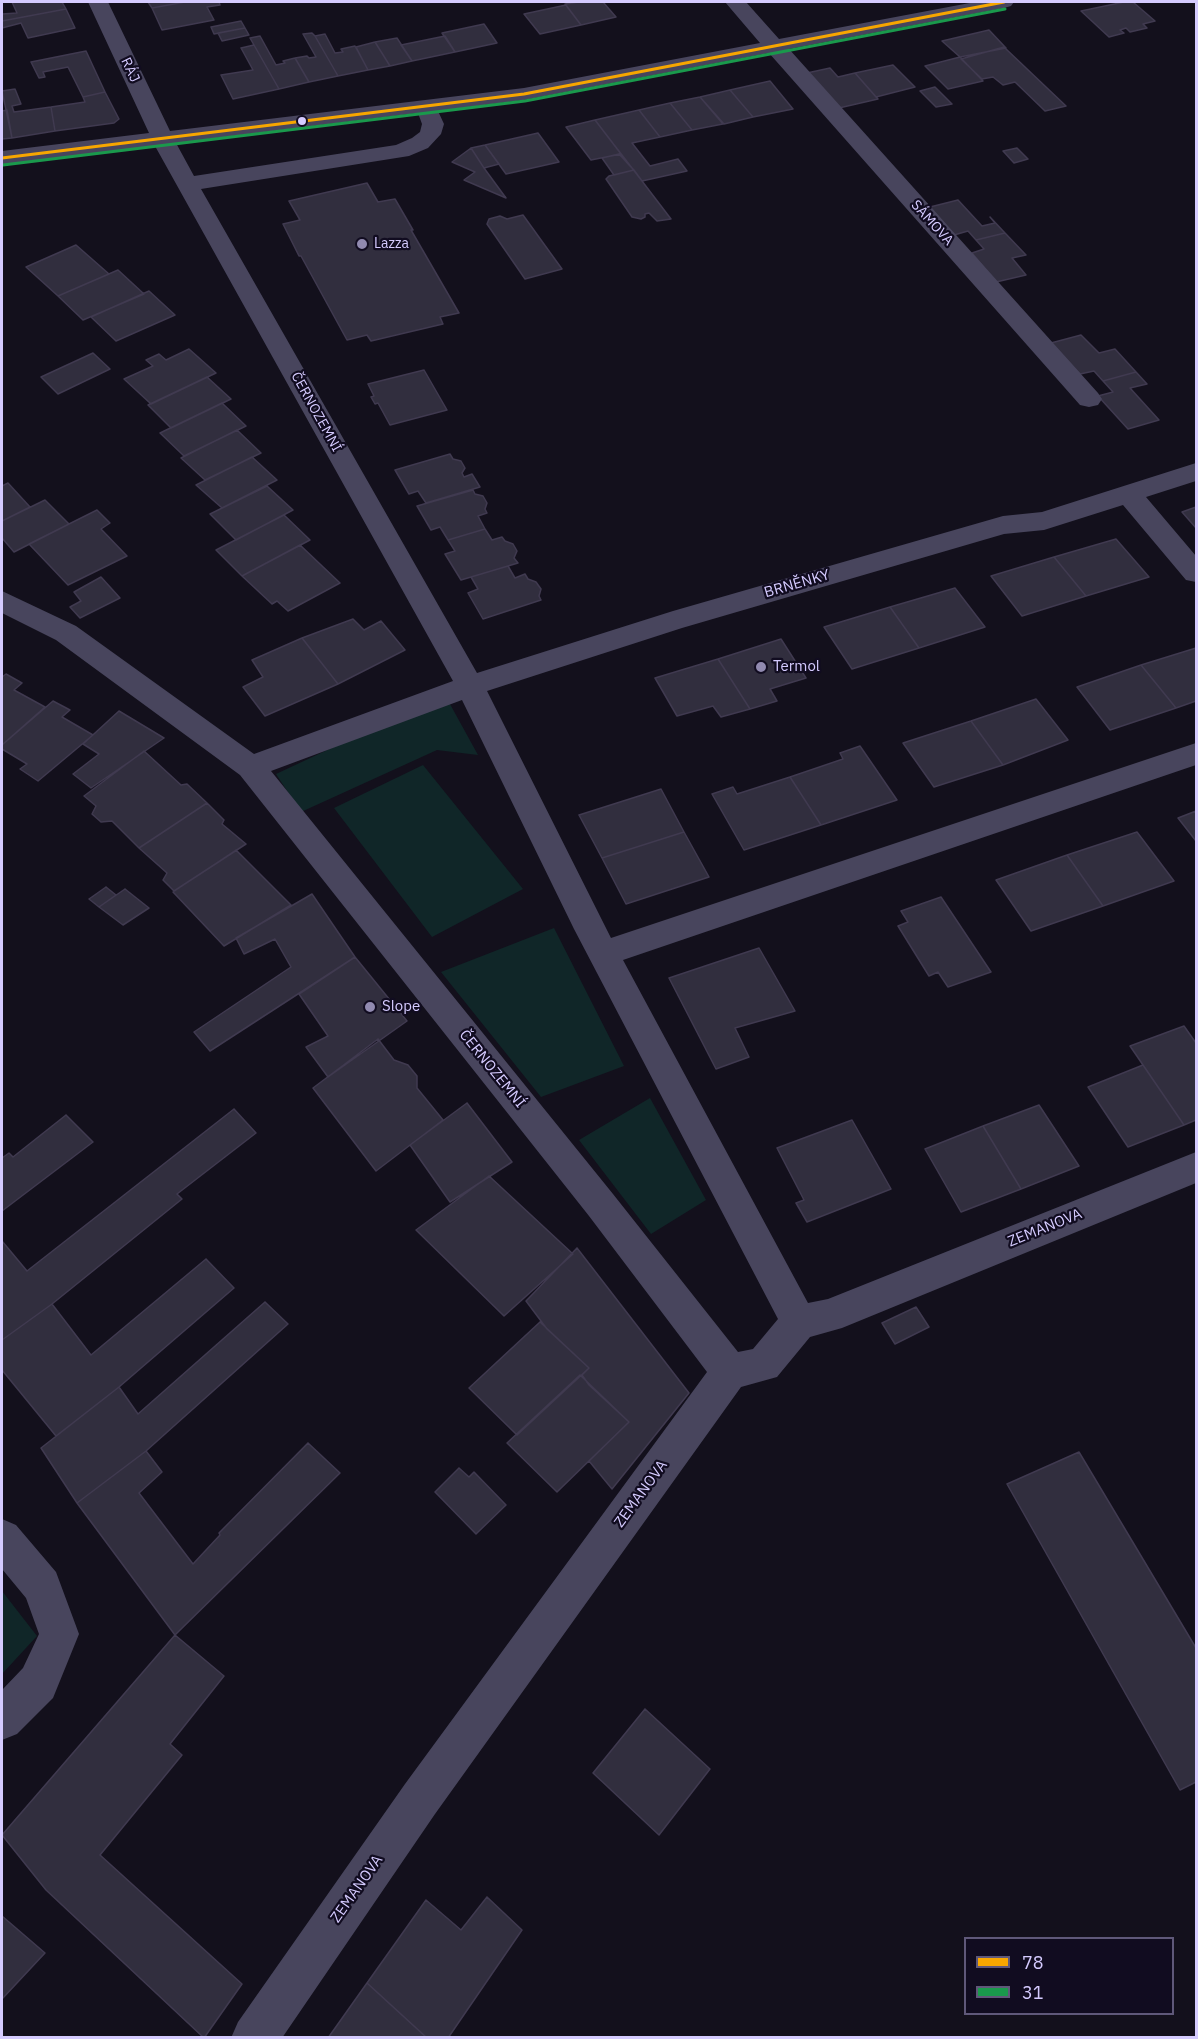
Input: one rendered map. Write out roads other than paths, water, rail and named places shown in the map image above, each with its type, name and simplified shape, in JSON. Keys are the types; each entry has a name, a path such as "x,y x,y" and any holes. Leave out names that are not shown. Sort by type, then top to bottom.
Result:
{"street":[{"name":"RÁJ","path":"98,2 162,138"},
{"name":"SÁMOVA","path":"735,2 1089,399"},
{"path":"2,158 524,94 1004,2"},
{"path":"187,184 401,151 420,143 430,134 433,124 426,107"},
{"name":"ČERNOZEMNÍ","path":"162,138 470,686 603,954 800,1323"},
{"name":"BRNĚNKY","path":"470,686 673,621 1003,525 1044,521 1197,472"},
{"path":"1127,493 1197,573"},
{"name":"ČERNOZEMNÍ","path":"2,601 66,633 250,768 601,1205 730,1372"},
{"path":"250,768 470,686"},
{"path":"603,954 1197,754"},
{"name":"ZEMANOVA","path":"800,1323 829,1316 1197,1167"},
{"path":"730,1372 764,1364 800,1323"},
{"name":"ZEMANOVA","path":"254,2037 420,1799 730,1372"},
{"path":"2,1539 42,1586 59,1634 38,1683 2,1719"}],"place":[{"name":"Lazza","path":"362,244"},
{"name":"Termol","path":"761,667"},
{"name":"Slope","path":"370,1007"}]}
